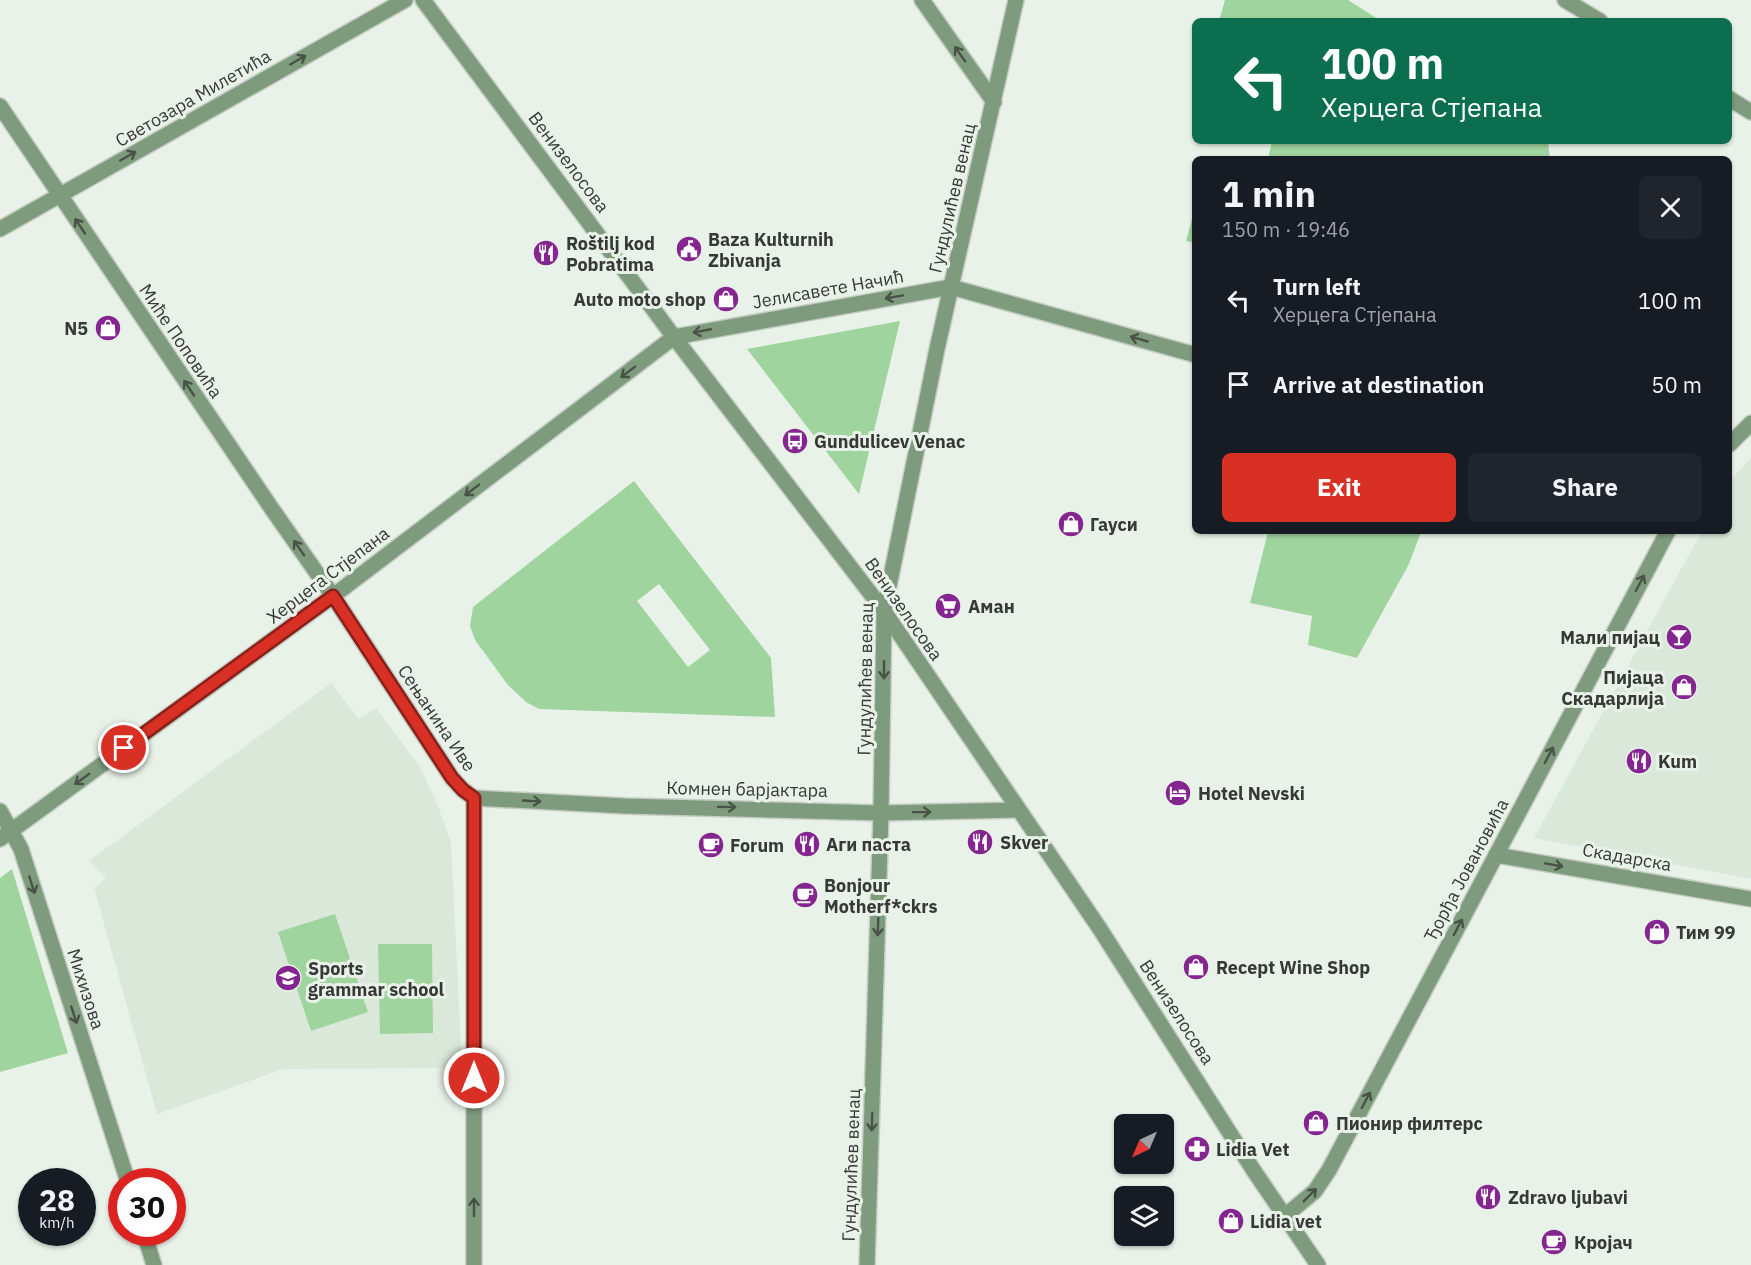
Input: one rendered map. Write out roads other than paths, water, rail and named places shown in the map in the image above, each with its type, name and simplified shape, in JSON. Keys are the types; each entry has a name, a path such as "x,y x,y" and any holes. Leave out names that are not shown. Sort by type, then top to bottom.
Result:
{"street":[{"name":"Светозара Милетића","path":"0,229 405,0"},
{"name":"Венизелосова","path":"423,0 674,336 884,611 1100,929 1318,1265"},
{"path":"922,0 994,102"},
{"name":"Гундулићев венац","path":"867,1265 882,813 884,611 951,287 1016,0"},
{"path":"1565,0 1595,18"},
{"path":"1732,100 1751,112"},
{"name":"Миће Поповића","path":"0,106 333,596"},
{"name":"Јелисавете Начић","path":"674,336 951,287 1192,354"},
{"name":"Херцега Стјепана","path":"6,835 333,596 674,336"},
{"path":"1732,442 1751,423"},
{"name":"Ђорђа Јовановића","path":"1285,1216 1306,1200 1323,1179 1666,534"},
{"name":"Сењанина Иве","path":"333,596 452,778 474,798 474,1265"},
{"name":"Комнен барјактара","path":"474,798 625,806 882,813 1018,810"},
{"name":"Михизова","path":"0,812 6,835 21,849 124,1168"},
{"name":"Скадарска","path":"1496,855 1751,898"},
{"path":"148,1246 154,1265"}],"place":[{"name":"Baza Kulturnih Zbivanja","path":"689,249"},
{"name":"Roštilj kod Pobratima","path":"546,253"},
{"name":"Auto moto shop","path":"726,299"},
{"name":"N5","path":"108,328"},
{"name":"Gundulicev Venac","path":"795,441"},
{"name":"Гауси","path":"1071,524"},
{"name":"Аман","path":"948,606"},
{"name":"Мали пијац","path":"1679,637"},
{"name":"Пијаца Скадарлија","path":"1684,687"},
{"name":"Kum","path":"1639,761"},
{"name":"Hotel Nevski","path":"1178,793"},
{"name":"Skver","path":"980,842"},
{"name":"Аги паста","path":"807,844"},
{"name":"Forum","path":"711,845"},
{"name":"Bonjour Motherf*ckrs","path":"805,895"},
{"name":"Тим 99","path":"1657,932"},
{"name":"Recept Wine Shop","path":"1196,967"},
{"name":"Sports grammar school","path":"288,978"},
{"name":"Пионир филтерс","path":"1316,1123"},
{"name":"Lidia Vet","path":"1197,1149"},
{"name":"Zdravo ljubavi","path":"1488,1197"},
{"name":"Lidia vet","path":"1231,1221"},
{"name":"Кројач","path":"1554,1242"}]}
